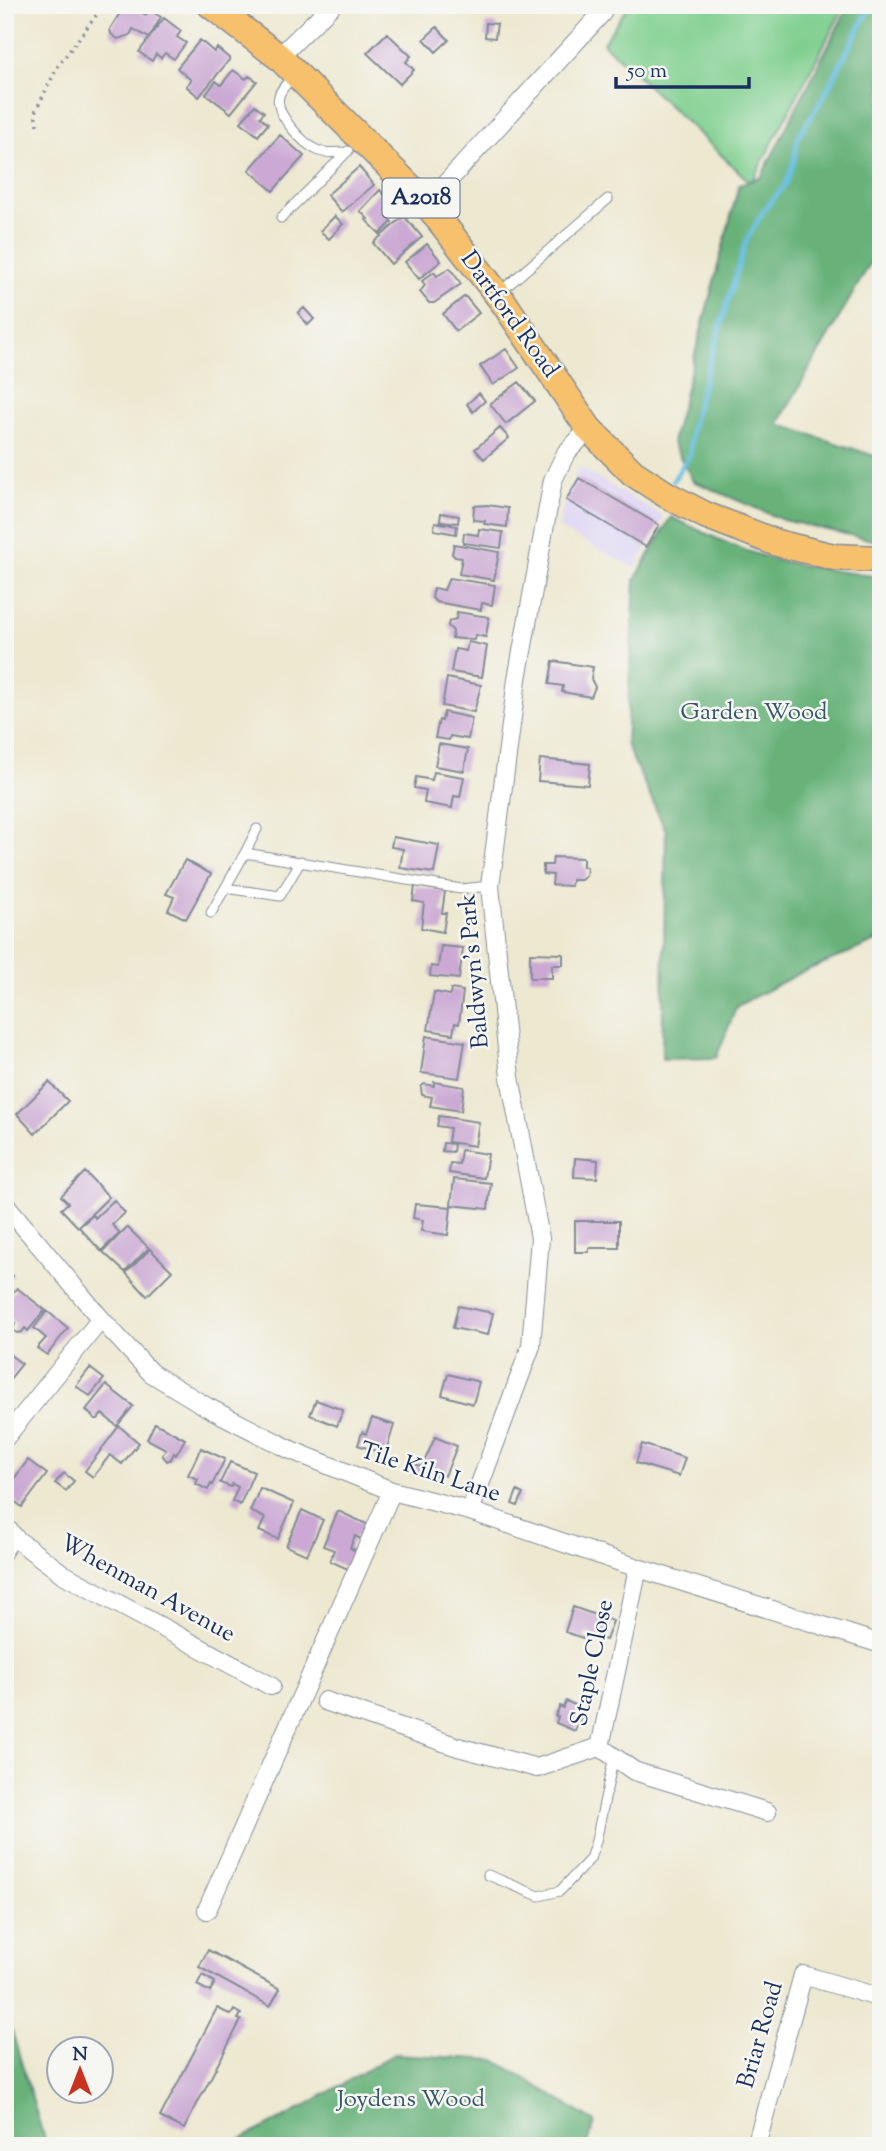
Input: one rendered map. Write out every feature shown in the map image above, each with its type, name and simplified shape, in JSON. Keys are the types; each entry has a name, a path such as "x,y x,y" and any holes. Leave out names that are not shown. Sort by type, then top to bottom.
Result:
{"main road":[{"name":"Dartford Road","path":"211,5 287,65 354,144 427,204 498,294 589,429"},
{"name":"A2018","path":"589,429 633,473 705,515 777,543 834,557 881,559"}],"street":[{"path":"287,65 332,5"},
{"path":"427,204 602,13 603,5"},
{"name":"Baldwyn's Park","path":"470,1511 531,1346 540,1238 510,1077 490,886 517,679 553,480 566,453 589,429"},
{"name":"Tile Kiln Lane","path":"5,1204 101,1319 151,1373 207,1407 291,1450 392,1491 470,1511 638,1568 881,1644"},
{"path":"5,1438 101,1319"},
{"path":"207,1910 392,1491"},
{"name":"Whenman Avenue","path":"11,1533 63,1574 271,1686"},
{"name":"Staple Close","path":"325,1701 458,1747 537,1768 607,1751 638,1568"},
{"path":"607,1751 634,1771 767,1812"},
{"name":"Briar Road","path":"756,2146 803,1975 881,1998"}],"lane":[{"path":"287,65 278,100 281,113 288,124 307,143 320,151 354,144"},
{"path":"281,218 354,144"},
{"path":"498,294 608,199"},
{"path":"211,913 257,830"},
{"path":"245,853 461,890 490,886"},
{"path":"225,888 280,896 301,861"},
{"path":"5,1556 11,1533"},
{"path":"488,1875 539,1896 560,1891 590,1859 596,1841 607,1751"}],"path":[{"path":"37,125 35,112 58,66 104,5"}],"shaded area":[{"path":"579,467 664,517 635,568 558,528 565,500"}],"green space":[{"path":"629,5 845,5 751,183 603,43"},
{"path":"849,5 881,5 881,260 876,253 778,424 881,458 881,539 872,540 783,520 693,481 672,442 739,185 761,177"},
{"name":"Garden Wood","path":"671,517 760,555 813,567 881,577 881,939 798,974 737,1006 716,1058 662,1059 666,831 626,744 635,580"},
{"path":"5,2008 46,2145 49,2146 5,2146"},
{"name":"Joydens Wood","path":"394,2054 495,2060 595,2122 587,2146 227,2146 293,2113"}],"building":[{"path":"125,5 146,15 149,10 161,17 149,38 133,29 130,35 118,39 111,34 110,29"},
{"path":"164,18 181,31 177,37 186,43 174,59 165,53 161,58 156,54 152,61 139,52"},
{"path":"486,23 497,24 495,38 485,37"},
{"path":"437,27 449,40 436,52 424,39"},
{"path":"387,33 411,56 406,62 414,70 400,84 367,53"},
{"path":"200,40 214,52 217,48 230,59 199,97 186,86 191,80 177,68"},
{"path":"233,70 246,79 249,76 257,81 231,113 206,94 216,81 221,85"},
{"path":"255,105 264,112 260,117 268,124 258,136 241,122"},
{"path":"280,135 304,156 273,191 249,170"},
{"path":"359,167 374,185 342,212 327,195"},
{"path":"380,190 396,207 387,217 392,222 380,234 360,211"},
{"path":"335,216 343,224 329,239 320,231"},
{"path":"404,216 422,237 391,264 373,243"},
{"path":"427,244 441,261 419,279 405,262"},
{"path":"450,268 461,284 434,303 429,303 420,292 425,285 422,281 434,272 437,276"},
{"path":"465,296 479,313 456,331 443,314"},
{"path":"304,308 314,319 308,325 298,313"},
{"path":"506,349 519,368 493,385 480,366"},
{"path":"519,382 535,401 506,424 490,404"},
{"path":"479,393 485,401 473,412 467,404"},
{"path":"500,428 509,438 484,459 475,449"},
{"path":"579,478 659,525 646,547 566,500"},
{"path":"474,506 508,508 507,527 473,520"},
{"path":"441,513 459,516 458,523 440,521"},
{"path":"435,522 457,526 456,534 434,530"},
{"path":"479,529 503,532 501,548 463,543 464,533 478,535"},
{"path":"454,544 499,552 494,580 459,574 462,558 452,554"},
{"path":"449,578 495,585 492,605 482,603 481,610 436,602 432,598 434,588 444,590"},
{"path":"457,612 489,617 486,637 475,635 474,640 452,638 453,631 448,626 449,621 456,619"},
{"path":"468,642 487,646 482,677 451,672 455,649 466,651"},
{"path":"553,661 593,667 591,679 595,687 591,697 562,692 563,686 549,684"},
{"path":"447,678 481,685 474,712 442,706"},
{"path":"444,712 472,718 468,739 450,736 449,740 435,738 439,720 442,721"},
{"path":"439,744 468,749 464,771 435,766"},
{"path":"540,759 590,764 588,785 538,781"},
{"path":"434,772 464,777 460,797 454,796 452,808 424,803 426,790 414,788 416,777 432,780"},
{"path":"393,837 439,845 434,873 400,868 403,849 391,847"},
{"path":"553,857 583,858 583,867 587,867 586,876 581,880 572,880 571,886 552,885 553,875 543,874 543,865 552,865"},
{"path":"185,860 211,874 186,919 168,910 174,897 166,894"},
{"path":"415,886 445,891 443,932 421,928 424,903 413,901"},
{"path":"441,946 463,948 459,979 430,976 431,966 438,967"},
{"path":"530,953 563,954 563,965 552,965 552,978 530,978"},
{"path":"451,989 463,991 459,1024 455,1023 453,1034 428,1030 434,992 450,995"},
{"path":"426,1036 465,1042 459,1078 421,1073"},
{"path":"49,1082 68,1101 35,1134 17,1114"},
{"path":"434,1082 464,1087 461,1111 430,1106 432,1097 422,1095 421,1087 424,1084 434,1086"},
{"path":"439,1116 479,1122 475,1146 448,1142 450,1128 437,1126"},
{"path":"443,1143 454,1144 453,1152 442,1151"},
{"path":"461,1150 488,1154 484,1178 449,1173 450,1163 459,1164"},
{"path":"575,1158 598,1160 597,1178 574,1177"},
{"path":"85,1172 109,1197 78,1227 61,1209 68,1203 61,1196"},
{"path":"454,1179 491,1183 488,1209 451,1205"},
{"path":"114,1200 125,1213 112,1225 120,1233 101,1251 79,1227 93,1215 95,1218"},
{"path":"415,1204 451,1207 448,1235 421,1231 423,1220 413,1218"},
{"path":"575,1221 619,1221 619,1248 589,1248 589,1252 575,1252"},
{"path":"127,1227 149,1248 125,1272 103,1252"},
{"path":"150,1249 172,1271 147,1296 126,1273"},
{"path":"5,1266 13,1276 5,1282"},
{"path":"17,1288 45,1310 28,1331 25,1328 17,1333 13,1330 15,1323 5,1315 5,1302"},
{"path":"458,1306 493,1313 488,1335 453,1328"},
{"path":"47,1311 68,1328 47,1355 37,1348 46,1338 34,1328"},
{"path":"5,1351 22,1364 5,1385"},
{"path":"90,1368 104,1379 90,1396 76,1386"},
{"path":"448,1374 479,1382 473,1404 442,1395"},
{"path":"106,1385 133,1406 117,1426 102,1414 95,1419 86,1410"},
{"path":"316,1400 343,1410 337,1426 310,1415"},
{"path":"372,1418 394,1425 385,1454 358,1445 362,1432 366,1434"},
{"path":"155,1423 185,1439 176,1455 174,1453 167,1461 162,1455 166,1449 147,1439"},
{"path":"119,1426 139,1443 122,1464 110,1455 93,1477 85,1471"},
{"path":"435,1437 457,1446 445,1476 438,1473 434,1481 412,1472 416,1464 422,1467"},
{"path":"642,1444 685,1458 679,1476 636,1463"},
{"path":"201,1448 225,1459 208,1490 196,1484 198,1479 188,1475"},
{"path":"28,1460 47,1474 22,1507 5,1494 5,1491"},
{"path":"230,1462 254,1472 240,1505 232,1501 238,1487 220,1483"},
{"path":"64,1473 74,1481 66,1491 55,1483"},
{"path":"260,1488 294,1503 278,1539 259,1531 265,1518 250,1511"},
{"path":"517,1491 523,1494 518,1506 512,1504"},
{"path":"302,1510 323,1520 307,1555 286,1546"},
{"path":"338,1511 369,1525 363,1540 355,1536 350,1548 358,1552 350,1570 330,1561 334,1550 323,1546"},
{"path":"573,1607 613,1621 606,1640 586,1633 585,1639 565,1632"},
{"path":"566,1701 584,1709 575,1731 556,1723 558,1717 555,1716"},
{"path":"208,1950 280,1989 270,2006 199,1967"},
{"path":"202,1975 215,1982 210,1992 197,1985"},
{"path":"217,2008 231,2015 234,2010 241,2014 238,2019 241,2020 184,2129 160,2117"}],"waterway":[{"path":"673,481 690,454 691,431 699,398 746,241 764,210 785,185 793,165 798,137 823,98 871,5"}]}
